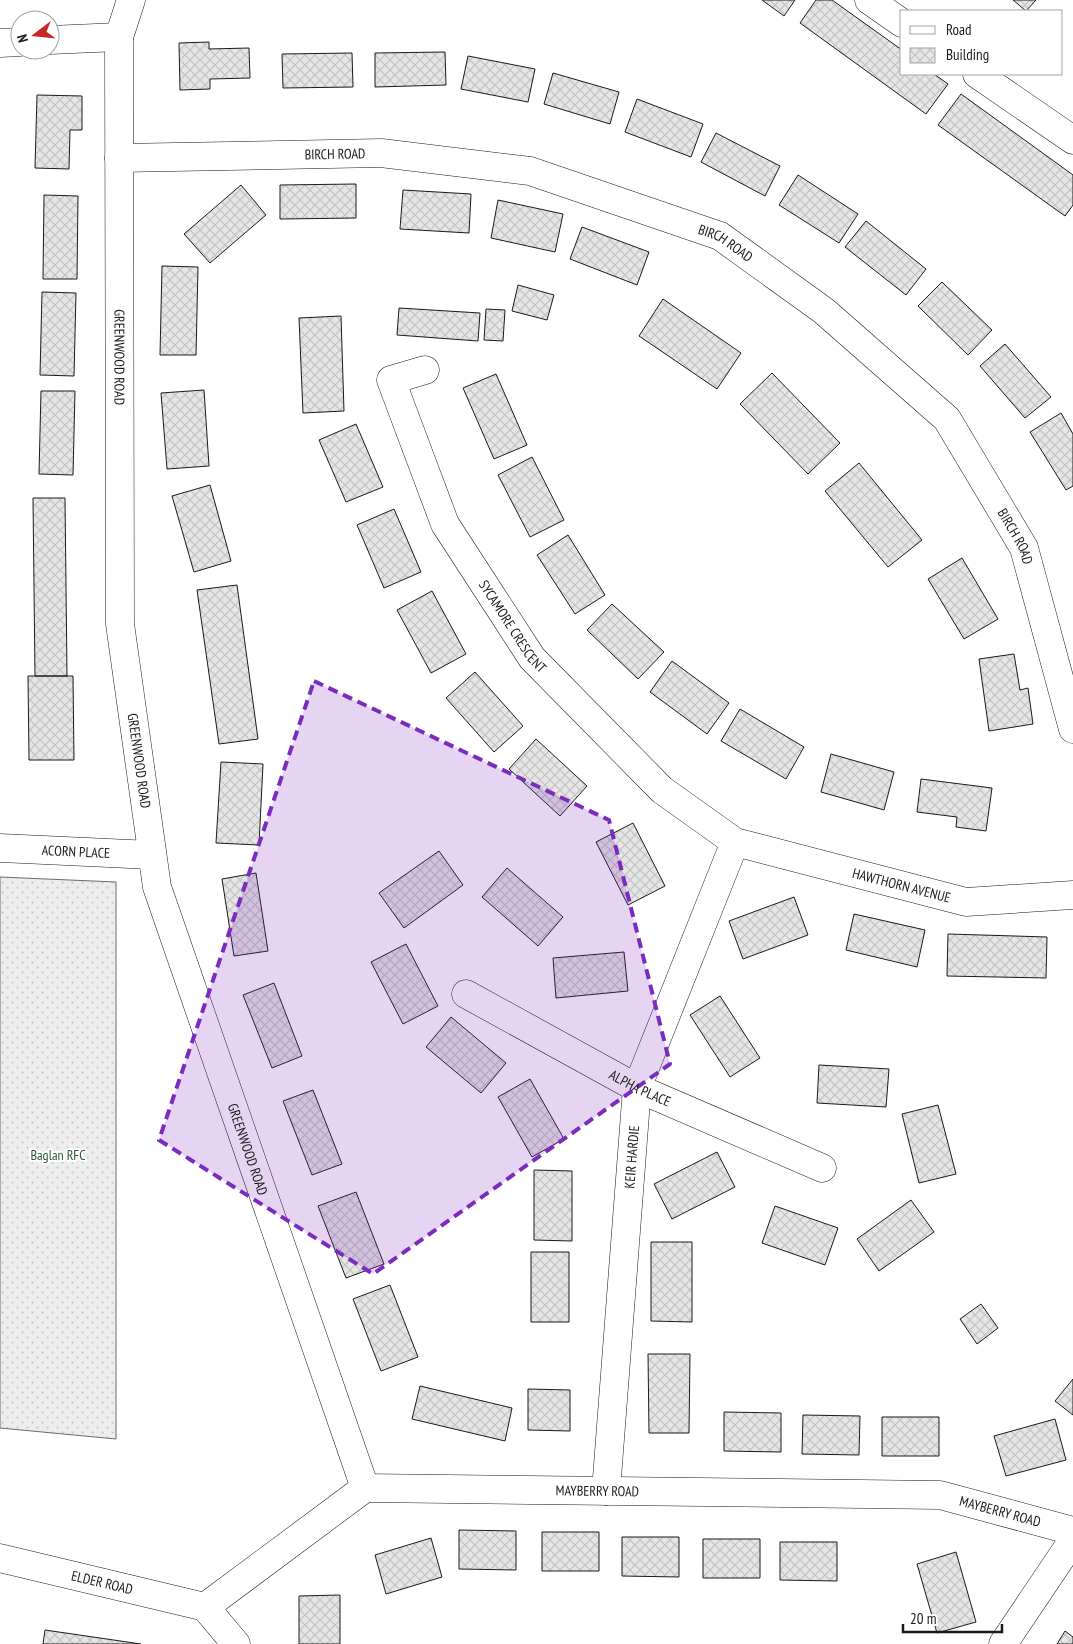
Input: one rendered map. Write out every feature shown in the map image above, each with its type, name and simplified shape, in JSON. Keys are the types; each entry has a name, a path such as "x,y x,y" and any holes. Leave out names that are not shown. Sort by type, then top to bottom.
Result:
{"street":[{"name":"GREENWOOD ROAD","path":"131,0 119,37 120,624 157,887 365,1488"},
{"path":"869,0 900,21"},
{"path":"60,40 119,37"},
{"path":"978,75 1073,140"},
{"name":"BIRCH ROAD","path":"119,158 381,153 530,171 720,236 824,311 947,420 1024,548 1073,729"},
{"name":"SYCAMORE CRESCENT","path":"425,370 391,380 445,524 532,658 662,790 735,842"},
{"name":"HAWTHORN AVENUE","path":"735,842 966,902 1073,895"},
{"name":"KEIR HARDIE","path":"606,1490 637,1088 735,842"},
{"name":"ACORN PLACE","path":"0,848 152,855"},
{"name":"ALPHA PLACE","path":"466,994 637,1088 822,1168"},
{"path":"236,1644 205,1607 365,1488"},
{"name":"MAYBERRY ROAD","path":"365,1488 940,1496 1073,1531"},
{"path":"1004,1644 1073,1540"},
{"name":"ELDER ROAD","path":"0,1558 205,1607"}],"highlighted area":[{"path":"314,681 609,820 670,1064 373,1274 159,1140"}],"green space":[{"name":"Baglan RFC","path":"0,877 116,882 116,1439 0,1428"}],"building":[{"path":"762,0 795,0 784,16"},
{"path":"816,0 832,0 900,49 900,75 935,75 948,84 926,114 800,23"},
{"path":"1013,0 1036,0 1025,10"},
{"path":"209,42 209,49 249,48 250,78 210,79 210,89 180,90 179,43"},
{"path":"445,52 446,85 375,87 375,53"},
{"path":"352,53 353,87 283,88 282,54"},
{"path":"468,56 535,69 528,102 461,89"},
{"path":"553,73 619,92 610,124 544,104"},
{"path":"961,94 1073,175 1073,205 1065,216 938,125"},
{"path":"37,95 82,96 82,130 70,130 69,169 35,168"},
{"path":"637,99 703,124 691,157 625,132"},
{"path":"716,133 780,166 765,196 701,162"},
{"path":"798,175 858,214 839,243 779,205"},
{"path":"356,184 356,218 280,219 280,185"},
{"path":"241,185 266,215 210,263 184,234"},
{"path":"403,190 471,194 469,233 400,229"},
{"path":"44,195 78,196 77,279 43,279"},
{"path":"498,200 563,214 555,252 491,238"},
{"path":"866,221 926,269 906,295 845,247"},
{"path":"582,227 649,252 637,285 570,259"},
{"path":"162,266 198,267 196,355 160,355"},
{"path":"942,282 992,330 968,355 918,306"},
{"path":"518,285 554,295 547,320 512,311"},
{"path":"42,292 76,293 74,376 40,375"},
{"path":"663,299 741,353 717,389 639,336"},
{"path":"399,308 480,313 478,341 397,335"},
{"path":"486,309 505,310 503,341 484,340"},
{"path":"341,316 344,411 303,413 299,318"},
{"path":"1005,344 1051,397 1025,418 980,366"},
{"path":"772,373 840,443 808,474 740,404"},
{"path":"496,374 527,445 494,459 463,388"},
{"path":"204,390 209,466 167,469 161,393"},
{"path":"41,391 75,391 73,475 39,474"},
{"path":"1061,413 1073,434 1073,486 1066,490 1030,432"},
{"path":"356,424 383,487 346,502 319,440"},
{"path":"532,457 564,520 530,537 498,475"},
{"path":"859,463 922,540 888,567 825,491"},
{"path":"210,485 231,561 194,572 172,496"},
{"path":"33,498 65,498 67,676 35,676"},
{"path":"394,509 421,572 384,588 357,525"},
{"path":"568,535 605,595 575,614 537,555"},
{"path":"962,558 998,619 964,639 928,579"},
{"path":"237,585 258,739 219,744 197,590"},
{"path":"432,591 466,654 431,673 397,610"},
{"path":"612,604 664,652 638,679 587,630"},
{"path":"1014,654 1020,690 1028,688 1033,724 989,731 979,659"},
{"path":"672,661 729,703 707,734 650,692"},
{"path":"475,672 523,726 494,752 446,698"},
{"path":"28,676 73,676 74,760 29,760"},
{"path":"740,709 804,747 786,779 721,741"},
{"path":"536,739 587,786 560,816 509,769"},
{"path":"831,754 894,772 884,810 821,792"},
{"path":"221,762 263,764 259,845 216,843"},
{"path":"921,779 992,788 986,831 956,827 957,817 917,812"},
{"path":"633,823 665,886 628,905 596,842"},
{"path":"439,851 463,885 404,928 379,893"},
{"path":"507,868 563,917 538,946 482,897"},
{"path":"256,873 268,951 234,956 222,879"},
{"path":"794,897 808,935 743,959 729,921"},
{"path":"854,914 925,930 917,967 846,950"},
{"path":"948,934 1047,937 1046,978 947,976"},
{"path":"406,944 438,1006 403,1024 371,962"},
{"path":"624,952 628,991 556,998 553,958"},
{"path":"274,983 302,1056 272,1068 243,995"},
{"path":"720,996 760,1058 730,1077 690,1015"},
{"path":"451,1017 506,1063 481,1093 426,1047"},
{"path":"819,1065 889,1069 886,1107 817,1103"},
{"path":"530,1079 564,1139 532,1157 498,1097"},
{"path":"313,1090 342,1164 312,1175 283,1101"},
{"path":"938,1105 956,1174 919,1183 902,1114"},
{"path":"717,1152 735,1187 672,1219 654,1184"},
{"path":"534,1170 572,1171 572,1241 534,1240"},
{"path":"356,1192 384,1264 346,1278 318,1206"},
{"path":"911,1200 934,1232 879,1271 857,1239"},
{"path":"775,1206 838,1228 825,1265 762,1243"},
{"path":"651,1242 692,1242 692,1322 651,1321"},
{"path":"531,1252 569,1252 569,1322 531,1322"},
{"path":"390,1285 418,1357 381,1371 353,1299"},
{"path":"981,1304 998,1328 977,1344 960,1319"},
{"path":"648,1354 690,1354 689,1433 649,1433"},
{"path":"1073,1379 1073,1415 1055,1401"},
{"path":"420,1386 512,1408 505,1441 412,1419"},
{"path":"528,1389 570,1390 570,1431 528,1430"},
{"path":"724,1412 781,1413 781,1452 724,1451"},
{"path":"803,1415 860,1416 859,1455 802,1454"},
{"path":"882,1417 939,1417 939,1456 882,1456"},
{"path":"1055,1419 1066,1460 1006,1476 994,1436"},
{"path":"459,1530 516,1531 516,1570 459,1569"},
{"path":"542,1532 599,1532 599,1571 542,1571"},
{"path":"622,1537 679,1537 679,1577 622,1576"},
{"path":"431,1538 442,1577 386,1594 375,1555"},
{"path":"703,1539 760,1539 760,1578 703,1578"},
{"path":"780,1542 837,1542 837,1581 780,1580"},
{"path":"956,1552 976,1622 937,1633 917,1564"},
{"path":"340,1595 340,1644 299,1644 299,1596"},
{"path":"45,1630 141,1644 43,1644"},
{"path":"1065,1631 1073,1637 1073,1644 1057,1644"}]}
